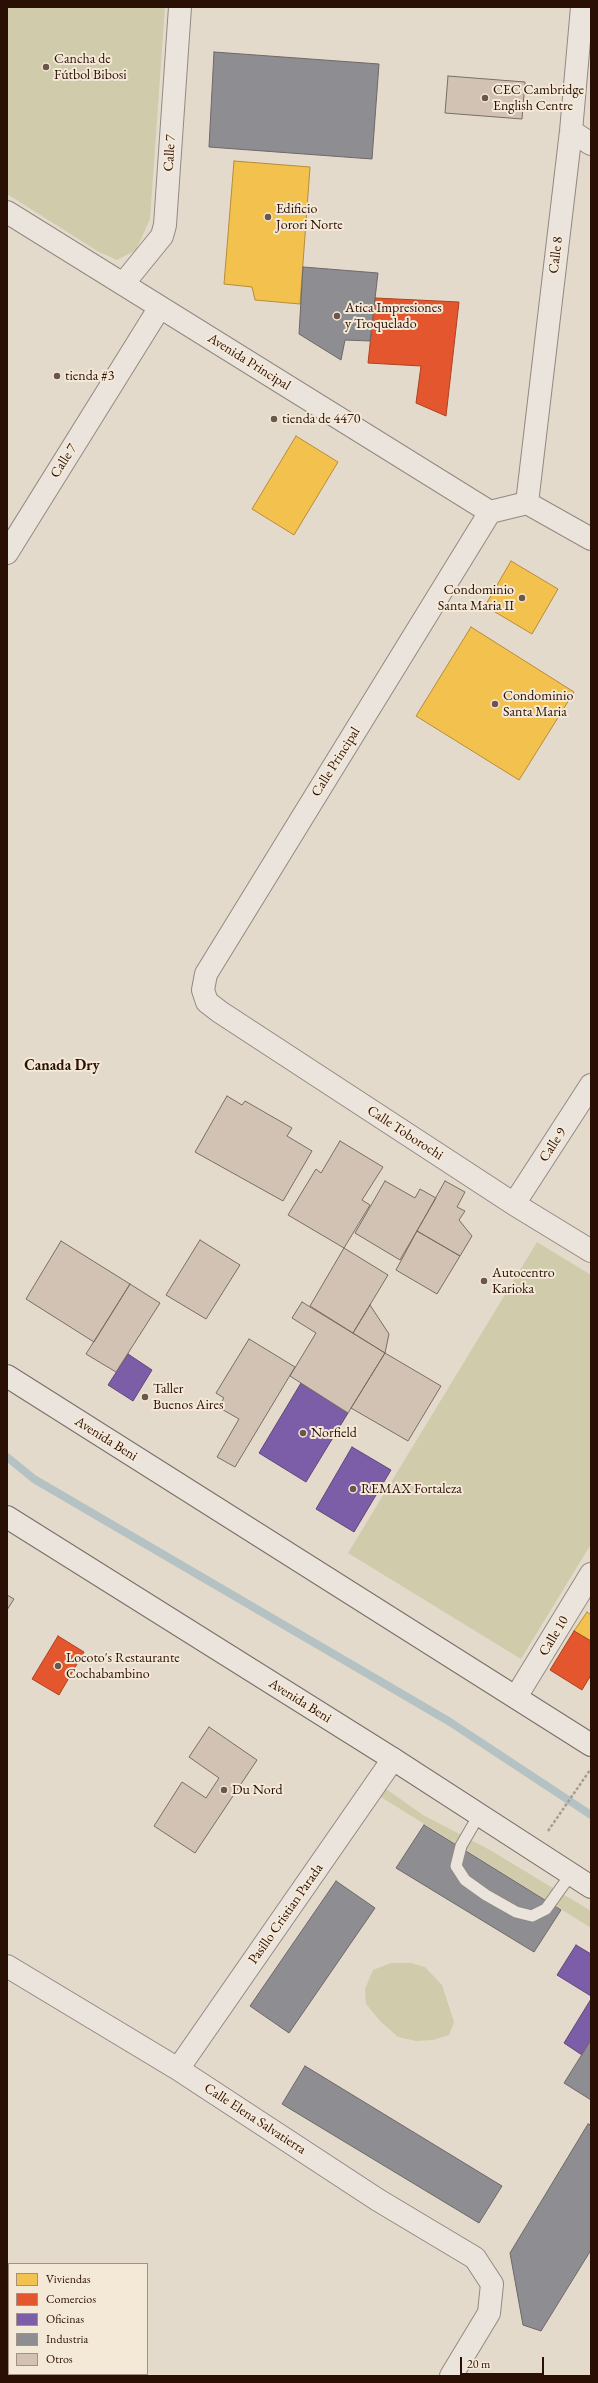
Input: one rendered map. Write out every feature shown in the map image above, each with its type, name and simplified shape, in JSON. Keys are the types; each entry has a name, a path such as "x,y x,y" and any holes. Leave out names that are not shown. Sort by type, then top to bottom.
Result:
{"street":[{"name":"Calle 7","path":"123,284 162,236 165,224 180,7"},
{"name":"Calle 8","path":"527,503 571,131 582,7"},
{"path":"571,131 591,144"},
{"name":"Avenida Principal","path":"7,212 490,512"},
{"name":"Calle 7","path":"7,553 160,308"},
{"path":"490,512 527,503 591,539"},
{"name":"Calle Principal","path":"220,1012 207,1002 203,990 206,974 490,512"},
{"name":"Calle Toborochi","path":"220,1012 514,1204 591,1251"},
{"name":"Calle 9","path":"514,1204 591,1085"},
{"name":"Avenida Beni","path":"7,1376 591,1745"},
{"name":"Avenida Beni","path":"7,1518 393,1759 583,1882"},
{"name":"Calle 10","path":"516,1697 591,1574"},
{"name":"Pasillo Cristian Parada","path":"178,2069 393,1759"},
{"name":"Calle Elena Salvatierra","path":"7,1966 178,2069 378,2200 475,2258 492,2284 489,2313 451,2376"}],"lane":[{"path":"479,1815 461,1846 456,1866 465,1880 486,1895 516,1912 532,1916 546,1909 583,1882"}],"path":[{"path":"544,1838 591,1768"}],"shaded area":[{"path":"7,7 165,7 150,219 136,250 117,260 99,252 7,194"},
{"path":"537,1242 591,1275 591,1544 521,1659 348,1553"},
{"path":"382,1786 423,1815 490,1850 591,1911 591,1928 375,1793"},
{"path":"391,1963 411,1963 425,1967 442,1985 454,2022 449,2035 433,2040 416,2041 398,2037 380,2021 366,2004 365,1989 373,1970"}],"building: Viviendas":[{"name":"Edificio Jorori Norte","path":"234,161 310,167 300,304 255,300 252,287 224,284"},
{"path":"296,436 338,462 294,535 252,509"},
{"name":"Condominio Santa Maria II","path":"511,561 558,589 532,634 485,606"},
{"name":"Condominio Santa Maria","path":"471,627 574,692 519,780 416,716"},
{"path":"587,1612 591,1615 591,1641 574,1631"}],"building: Comercios":[{"path":"375,298 459,302 446,416 416,403 421,366 368,363"},
{"path":"574,1631 591,1641 591,1675 582,1690 550,1670"},
{"name":"Locoto's Restaurante Cochabambino","path":"58,1636 84,1652 59,1695 32,1679"}],"building: Oficinas":[{"path":"128,1354 152,1370 133,1401 108,1385"},
{"name":"Norfield","path":"301,1383 348,1413 306,1482 259,1453"},
{"name":"REMAX Fortaleza","path":"352,1447 391,1470 354,1532 316,1509"},
{"path":"576,1945 591,1954 591,1996 557,1975"},
{"path":"591,1999 591,2040 582,2055 564,2043"}],"building: Industria":[{"path":"214,52 379,64 372,159 209,147"},
{"name":"Atica Impresiones y Troquelado","path":"303,267 378,273 370,341 345,340 341,360 299,334"},
{"path":"424,1825 561,1910 534,1952 396,1868"},
{"path":"336,1881 375,1908 289,2033 250,2006"},
{"path":"591,2040 591,2100 564,2083"},
{"path":"305,2066 502,2186 479,2223 282,2104"},
{"path":"588,2124 591,2125 591,2250 541,2331 523,2325 510,2253"}],"building: Otros":[{"name":"CEC Cambridge English Centre","path":"448,76 525,82 522,119 445,113"},
{"path":"227,1096 242,1105 245,1101 292,1128 287,1136 312,1151 283,1201 195,1152"},
{"path":"340,1141 383,1167 362,1200 370,1205 344,1248 288,1215 316,1169 321,1173"},
{"path":"385,1181 415,1198 420,1189 436,1198 400,1260 355,1233"},
{"path":"445,1181 465,1192 457,1207 465,1211 459,1220 472,1236 460,1256 417,1231"},
{"path":"417,1231 460,1256 437,1294 396,1270"},
{"path":"200,1240 240,1265 206,1319 166,1295"},
{"path":"61,1241 130,1284 94,1342 26,1299"},
{"path":"344,1248 388,1275 353,1333 310,1306"},
{"path":"130,1284 160,1303 116,1372 86,1354"},
{"path":"302,1302 385,1353 348,1413 290,1376 316,1333 292,1318"},
{"path":"370,1305 389,1334 385,1353 353,1333"},
{"path":"249,1339 295,1367 235,1467 217,1457 239,1419 218,1407 224,1398 216,1393"},
{"path":"385,1353 441,1386 408,1441 351,1408"},
{"path":"7,1595 14,1599 7,1610"},
{"name":"Du Nord","path":"209,1727 257,1760 195,1853 154,1826 182,1782 206,1798 219,1778 189,1757"}],"waterway":[{"path":"7,1457 34,1479 450,1722 591,1815"}],"place":[{"name":"Cancha de Fútbol Bibosi","path":"46,67"},
{"name":"CEC Cambridge English Centre","path":"485,98"},
{"name":"Edificio Jorori Norte","path":"268,217"},
{"name":"Atica Impresiones y Troquelado","path":"337,316"},
{"name":"tienda #3","path":"57,376"},
{"name":"tienda de 4470","path":"274,419"},
{"name":"Condominio Santa Maria II","path":"522,598"},
{"name":"Condominio Santa Maria","path":"495,704"},
{"name":"Autocentro Karioka","path":"484,1281"},
{"name":"Taller Buenos Aires","path":"145,1397"},
{"name":"Norfield","path":"303,1433"},
{"name":"REMAX Fortaleza","path":"353,1489"},
{"name":"Locoto's Restaurante Cochabambino","path":"58,1666"},
{"name":"Du Nord","path":"224,1790"}],"district":[{"name":"Canada Dry","path":"62,1066"}]}
